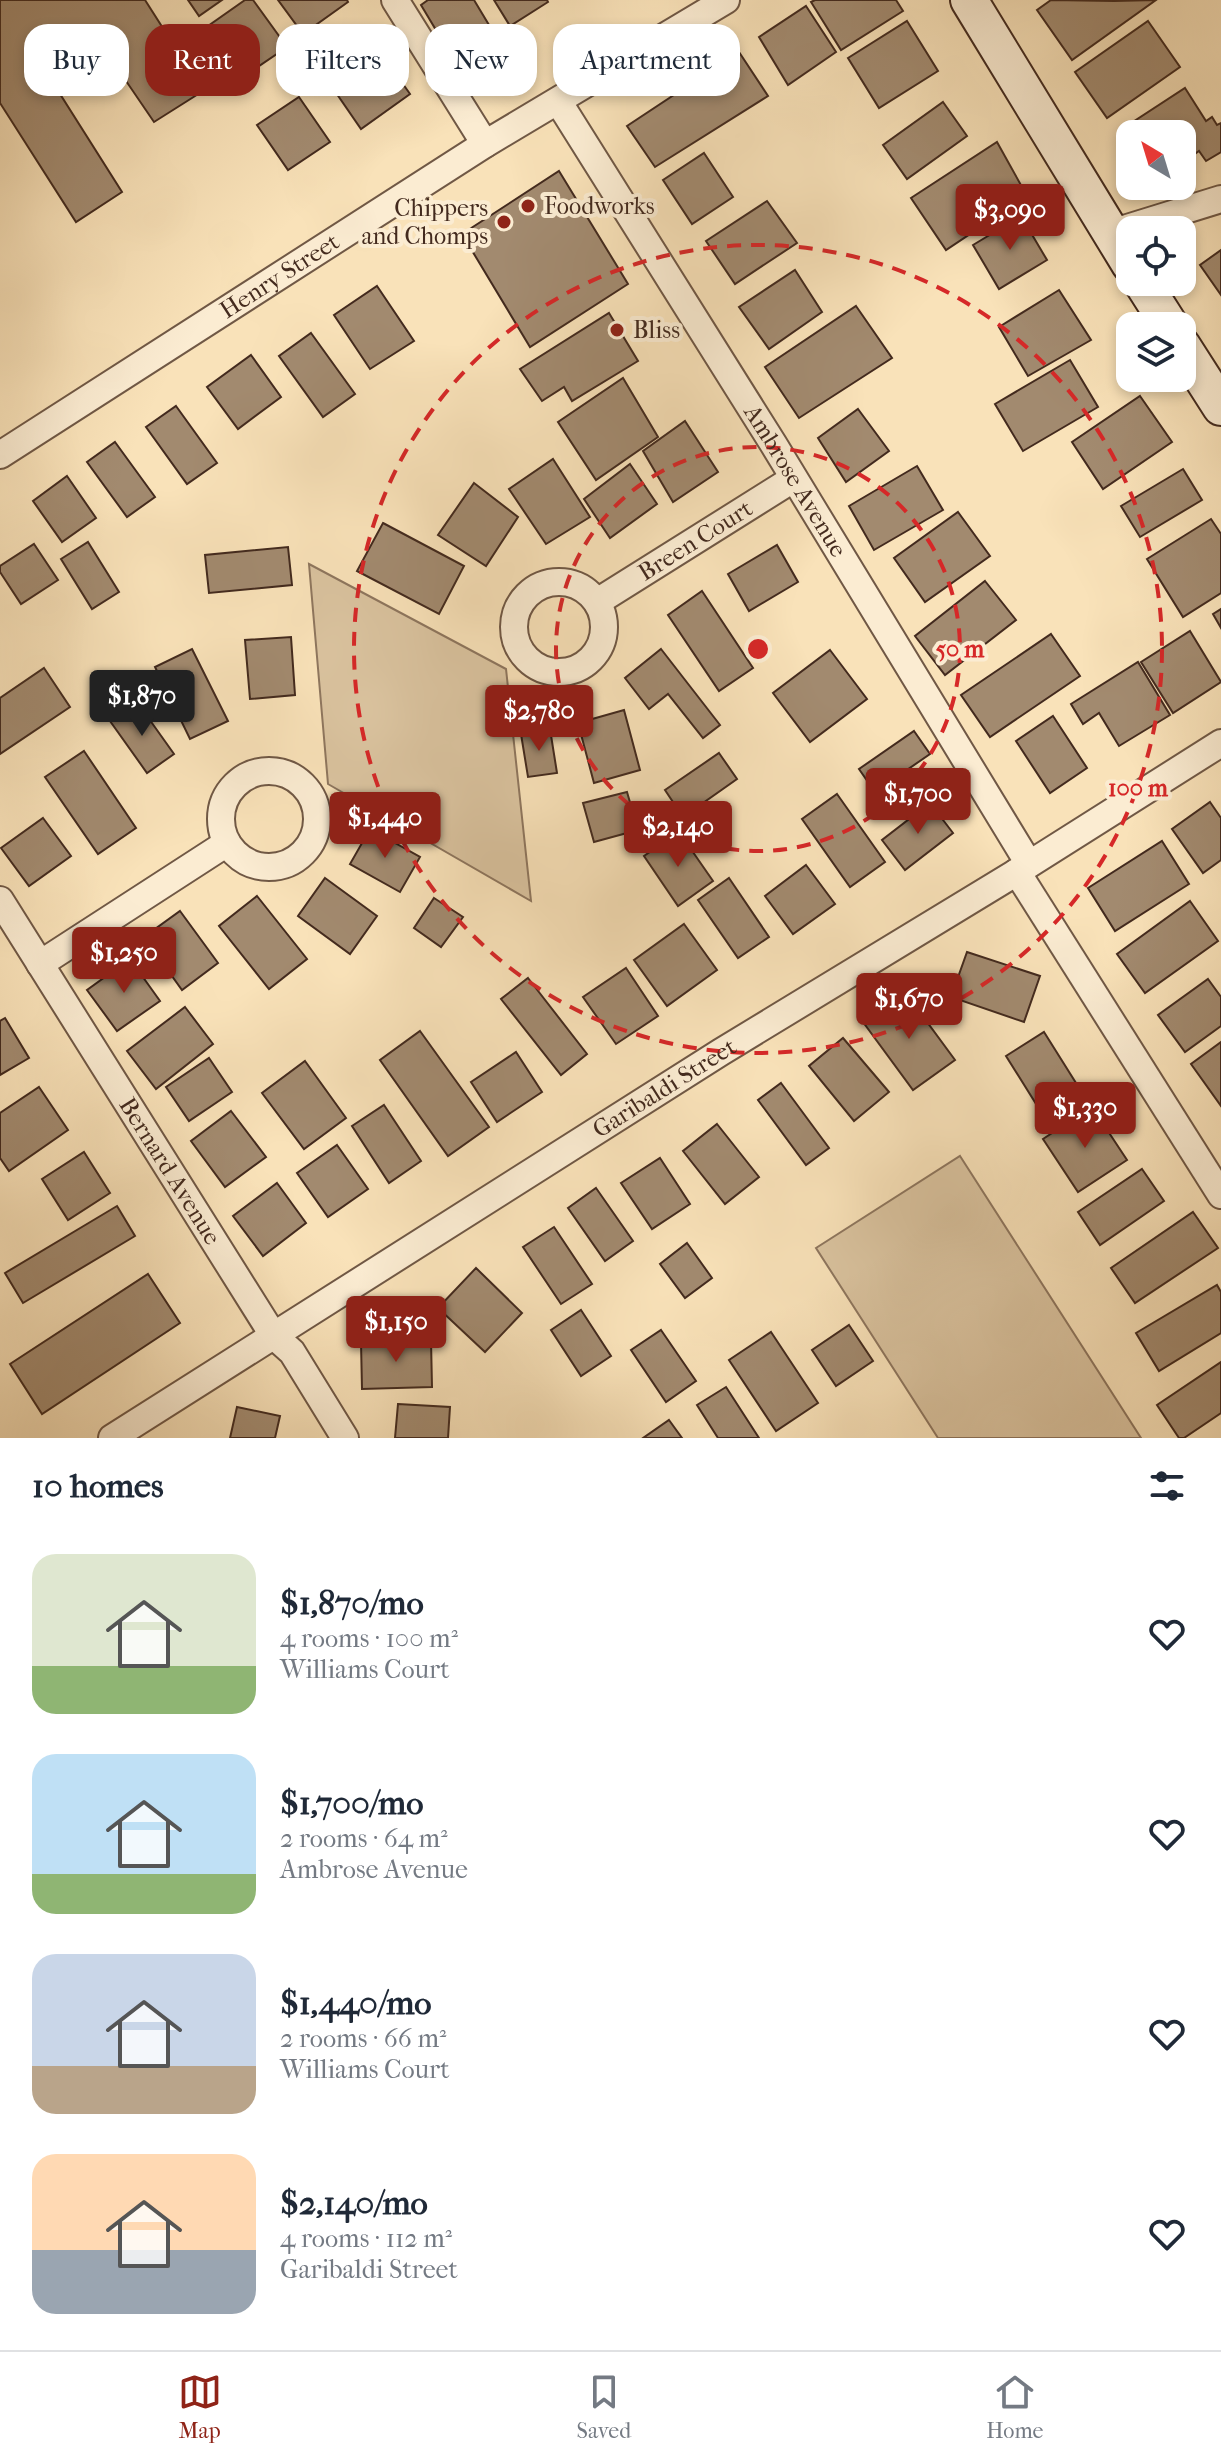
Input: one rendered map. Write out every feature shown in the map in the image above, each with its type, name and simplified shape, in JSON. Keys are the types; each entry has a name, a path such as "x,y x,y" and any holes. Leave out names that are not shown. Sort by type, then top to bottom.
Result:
{"street":[{"path":"395,0 485,144"},
{"name":"Henry Street","path":"0,455 485,144 726,0"},
{"path":"969,0 1116,241"},
{"name":"Ambrose Avenue","path":"558,101 793,479 1221,1195"},
{"path":"1111,233 1221,199"},
{"path":"1196,368 1221,407"},
{"name":"Breen Court","path":"597,602 793,479"},
{"name":"Garibaldi Street","path":"112,1438 710,1059 1221,743"},
{"path":"40,964 227,843"},
{"name":"Bernard Avenue","path":"0,900 273,1335 292,1352 345,1438"}],"shaded area":[{"path":"309,564 506,669 531,901 328,784"},
{"path":"960,1156 1141,1438 938,1438 816,1248"}],"building":[{"path":"0,0 145,0 160,24 145,24 145,96 195,96 154,122 129,85 129,24 24,24 24,96 61,96 122,192 76,222 0,103"},
{"path":"188,0 222,0 199,16"},
{"path":"245,0 253,0 276,32 276,54 260,65 260,24 211,24"},
{"path":"278,0 348,2 317,24 296,24"},
{"path":"428,0 474,0 488,24 432,24 421,5"},
{"path":"494,0 547,0 513,24 509,24"},
{"path":"896,0 903,11 841,50 811,2"},
{"path":"1051,0 1156,0 1072,60 1037,10"},
{"path":"806,6 836,52 788,85 759,37"},
{"path":"907,21 938,71 879,108 848,58"},
{"path":"1148,21 1180,67 1107,118 1075,72"},
{"path":"740,54 768,96 655,167 627,126 672,96 740,96"},
{"path":"1185,88 1206,121 1212,117 1217,125 1221,123 1221,152 1206,161 1199,151 1196,153 1196,120 1136,120"},
{"path":"338,96 407,96 361,129"},
{"path":"299,97 330,142 288,170 257,125"},
{"path":"943,102 967,136 907,179 883,145"},
{"path":"997,142 1027,196 946,250 911,198"},
{"path":"704,153 733,197 692,224 663,180"},
{"path":"559,171 628,284 530,347 462,234"},
{"path":"767,201 797,243 735,284 706,241"},
{"path":"1021,216 1047,260 999,289 973,245"},
{"path":"1221,250 1221,295 1200,265"},
{"path":"795,270 822,312 769,349 739,307"},
{"path":"377,286 414,341 370,369 334,315"},
{"path":"1059,290 1091,340 1028,376 999,327"},
{"path":"856,306 892,358 799,418 765,367"},
{"path":"609,313 638,361 572,401 564,387 542,401 520,369"},
{"path":"311,333 355,394 323,417 279,356"},
{"path":"251,355 281,397 238,429 207,387"},
{"path":"1070,360 1098,407 1023,451 995,404"},
{"path":"623,378 658,437 596,480 558,422"},
{"path":"1140,396 1172,442 1103,489 1072,442"},
{"path":"176,406 217,463 187,484 146,427"},
{"path":"858,409 889,451 846,482 818,438"},
{"path":"685,421 718,472 673,502 643,451"},
{"path":"115,442 155,497 127,517 87,462"},
{"path":"553,459 590,517 546,544 509,489"},
{"path":"630,464 657,504 610,538 584,499"},
{"path":"917,466 943,510 874,550 849,506"},
{"path":"1183,469 1202,500 1140,537 1121,506"},
{"path":"67,476 96,518 62,542 33,501"},
{"path":"474,483 518,517 486,566 438,535"},
{"path":"958,512 990,556 925,602 894,558"},
{"path":"1211,519 1221,534 1221,593 1183,617 1147,559"},
{"path":"383,523 464,566 439,614 357,571"},
{"path":"88,542 119,592 92,609 61,559"},
{"path":"34,544 58,580 21,604 0,572 0,566"},
{"path":"777,545 798,582 749,611 728,574"},
{"path":"288,547 292,585 209,593 205,555"},
{"path":"985,581 1016,620 945,675 915,636"},
{"path":"702,591 753,668 719,691 668,615"},
{"path":"1221,609 1221,628 1213,614"},
{"path":"1190,631 1221,682 1173,713 1141,662"},
{"path":"1051,634 1080,676 990,737 961,695"},
{"path":"291,637 295,695 250,699 245,640"},
{"path":"192,649 228,721 190,739 155,667"},
{"path":"661,649 720,725 703,738 668,694 649,709 625,678"},
{"path":"830,650 867,699 810,742 773,693"},
{"path":"1138,662 1170,715 1119,746 1099,713 1083,724 1071,704"},
{"path":"44,668 70,707 0,754 0,698"},
{"path":"137,702 174,754 147,773 110,721"},
{"path":"624,710 640,770 594,783 578,723"},
{"path":"1053,716 1087,768 1050,793 1016,741"},
{"path":"550,729 557,773 528,777 521,734"},
{"path":"914,731 930,754 875,792 859,769"},
{"path":"84,751 136,828 98,854 45,777"},
{"path":"719,753 737,779 683,817 665,790"},
{"path":"627,792 638,830 594,842 583,803"},
{"path":"837,794 885,862 850,887 802,819"},
{"path":"1210,802 1221,818 1221,860 1203,873 1172,829"},
{"path":"930,803 953,833 905,870 882,840"},
{"path":"43,818 71,856 29,886 1,848"},
{"path":"370,829 420,857 400,892 350,864"},
{"path":"679,832 713,881 678,906 644,856"},
{"path":"1162,841 1189,884 1115,931 1088,888"},
{"path":"806,865 835,904 793,934 765,896"},
{"path":"325,878 377,916 350,954 298,916"},
{"path":"729,878 769,937 738,958 698,900"},
{"path":"257,896 307,959 269,989 219,926"},
{"path":"434,898 463,917 441,947 414,928"},
{"path":"1190,901 1218,941 1145,993 1117,954"},
{"path":"180,911 218,963 182,990 144,937"},
{"path":"684,924 717,970 667,1006 634,960"},
{"path":"967,952 1040,976 1024,1022 951,997"},
{"path":"130,959 160,1001 117,1031 87,990"},
{"path":"626,968 658,1016 616,1044 583,997"},
{"path":"528,978 587,1054 561,1075 501,999"},
{"path":"1208,979 1221,997 1221,1026 1185,1052 1158,1015"},
{"path":"905,992 955,1060 913,1090 863,1022"},
{"path":"185,1007 213,1044 156,1089 127,1051"},
{"path":"5,1018 29,1058 0,1075 0,1021"},
{"path":"420,1031 489,1127 448,1156 380,1060"},
{"path":"1044,1032 1081,1091 1043,1115 1006,1056"},
{"path":"843,1038 889,1092 854,1121 809,1066"},
{"path":"1221,1042 1221,1106 1191,1064"},
{"path":"516,1052 542,1092 497,1122 471,1082"},
{"path":"209,1058 232,1092 189,1121 166,1087"},
{"path":"305,1061 346,1118 304,1149 262,1093"},
{"path":"781,1083 829,1148 806,1165 758,1100"},
{"path":"39,1087 68,1130 9,1171 0,1158 0,1113"},
{"path":"384,1105 421,1161 389,1183 352,1126"},
{"path":"1092,1107 1127,1160 1078,1192 1043,1139"},
{"path":"231,1111 266,1157 225,1187 191,1141"},
{"path":"717,1124 759,1177 725,1204 683,1151"},
{"path":"337,1145 368,1189 328,1217 297,1173"},
{"path":"84,1152 110,1193 68,1220 42,1179"},
{"path":"660,1158 690,1204 652,1229 621,1183"},
{"path":"1142,1169 1164,1201 1100,1245 1078,1212"},
{"path":"277,1183 306,1223 263,1256 233,1216"},
{"path":"596,1188 633,1241 605,1261 568,1208"},
{"path":"117,1206 135,1236 23,1303 5,1273"},
{"path":"1193,1212 1218,1248 1135,1303 1111,1268"},
{"path":"554,1227 592,1284 561,1304 523,1247"},
{"path":"687,1243 712,1278 685,1298 660,1264"},
{"path":"476,1268 522,1313 485,1352 438,1308"},
{"path":"148,1274 180,1323 42,1414 10,1364"},
{"path":"1217,1285 1221,1292 1221,1333 1159,1371 1136,1333"},
{"path":"581,1310 611,1356 581,1376 551,1330"},
{"path":"849,1325 873,1361 836,1386 812,1350"},
{"path":"661,1330 696,1381 666,1402 631,1350"},
{"path":"771,1332 818,1403 776,1431 729,1360"},
{"path":"431,1340 432,1387 362,1389 361,1342"},
{"path":"1221,1362 1221,1413 1184,1438 1179,1438 1157,1405"},
{"path":"726,1387 759,1438 718,1438 697,1405"},
{"path":"398,1404 450,1407 448,1438 395,1438"},
{"path":"237,1407 280,1416 275,1438 230,1438"},
{"path":"669,1420 682,1438 643,1438"}],"place":[{"name":"Foodworks","path":"528,206"},
{"name":"Chippers and Chomps","path":"504,222"},
{"name":"Bliss","path":"617,330"}]}
